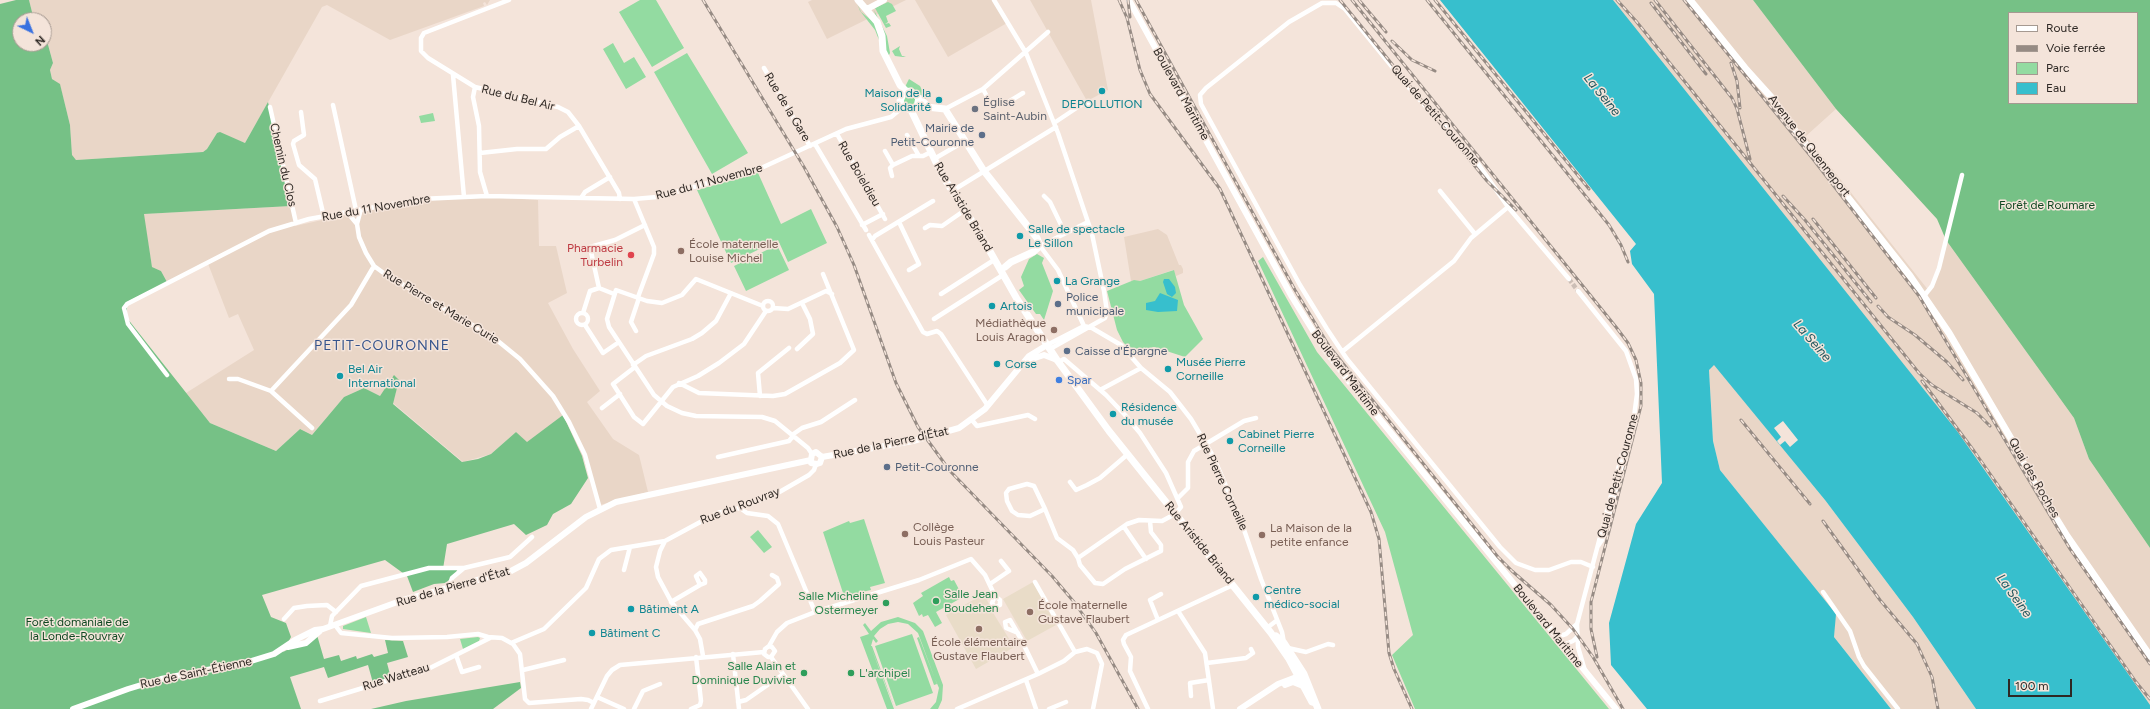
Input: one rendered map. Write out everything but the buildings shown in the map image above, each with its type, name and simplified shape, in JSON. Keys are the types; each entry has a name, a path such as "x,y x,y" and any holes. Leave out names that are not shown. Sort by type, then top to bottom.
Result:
{"main road":[{"path":"858,0 880,29 883,51 904,93"},
{"name":"Avenue de Quenneport","path":"1690,0 1744,68 1772,98 1792,127 1889,247 1924,296"},
{"path":"904,93 915,93 916,105"},
{"path":"904,93 900,101 903,108 916,105 945,109 984,171 1037,238 1040,246 1030,255 1011,262 1005,273"},
{"name":"Rue Aristide Briand","path":"916,105 933,156 952,191 965,210 994,260 1005,273 1048,347 1175,514 1269,630 1291,660 1300,667 1305,683 1316,706"},
{"name":"Quai des Roches","path":"1924,296 1949,333 2030,476 2063,530 2150,656"},
{"name":"Rue Aristide Briand","path":"1269,630 1286,645 1291,660 1299,676 1305,683"}],"street":[{"path":"475,87 453,75 428,58 421,51 421,38 424,33 509,0"},
{"path":"865,8 869,8 884,0"},
{"path":"994,0 1026,53 1055,125 1095,245 1107,312 1105,318 1086,326 1048,347"},
{"name":"Boulevard Maritime","path":"1129,0 1314,334 1347,379 1616,709"},
{"name":"Quai de Petit-Couronne","path":"1343,352 1326,329 1300,285 1200,100 1206,88 1289,22 1322,3 1336,3 1345,9 1415,95 1472,155 1508,207 1568,279"},
{"path":"945,109 983,89 1026,53 1048,32"},
{"name":"Rue de la Gare","path":"764,68 866,230"},
{"path":"453,75 464,197"},
{"name":"Rue du Bel Air","path":"487,196 480,172 479,126 473,97 475,87 558,106 568,112 579,126 610,177 619,193 620,199"},
{"path":"983,89 992,106 1005,104 1023,93"},
{"path":"952,191 1055,125 1084,103 1088,103 1090,107"},
{"path":"333,105 358,210"},
{"name":"Chemin du Clos","path":"270,107 296,223"},
{"name":"Rue du 11 Novembre","path":"167,375 128,324 124,308 127,304 269,232 324,216 420,199 487,196 634,199 673,194 740,175 796,153 856,126 891,117 903,108"},
{"path":"301,112 304,135 294,141 293,144 299,165 315,179 324,216"},
{"path":"480,153 517,149 546,149 560,137 579,126"},
{"name":"Rue Boieldieu","path":"837,134 885,219"},
{"path":"907,135 920,156"},
{"path":"892,176 890,168 893,165 912,156 933,156 965,141"},
{"path":"885,151 893,165"},
{"path":"1924,296 1932,286 1939,268 1962,175"},
{"path":"581,198 585,192 610,177"},
{"path":"1440,191 1475,234"},
{"path":"1044,196 1050,202 1065,233"},
{"path":"634,199 654,247 654,254 631,322 636,331"},
{"path":"872,240 889,225 899,222 933,201"},
{"path":"1508,207 1475,234 1454,261 1343,352 1509,557 1520,565 1535,570 1549,570 1570,562 1581,562 1593,567"},
{"name":"Rue Pierre et Marie Curie","path":"358,210 357,224 359,237 374,266 385,274 493,337 512,352 553,396 575,433 591,473 600,509"},
{"path":"925,228 930,224 942,226 965,210"},
{"name":"Rue Pierre et Marie Curie","path":"347,212 357,224"},
{"name":"Rue Boieldieu","path":"862,225 883,214"},
{"path":"899,222 919,264 909,270"},
{"path":"1086,326 1058,270 1040,246 1088,222"},
{"path":"599,288 590,246 615,240 645,225"},
{"path":"869,235 873,245 923,332 928,334 937,331 941,334 988,406"},
{"name":"Rue Aristide Briand","path":"941,294 994,260"},
{"path":"271,391 351,305 374,266"},
{"path":"934,319 1005,273"},
{"path":"678,383 699,392 760,396 785,394 851,354 854,350 853,345 823,274"},
{"path":"813,460 816,452 822,457 820,463 813,460 808,448 776,421 762,417 696,416 682,413 661,402 654,395 634,366 609,327 607,319 616,290 639,298 662,303 682,295 696,279 731,293 769,311 773,308 788,309 826,292 832,294"},
{"path":"583,313 590,291 599,288 614,294"},
{"name":"Quai de Petit-Couronne","path":"1578,291 1626,350 1636,380 1636,405 1620,475 1602,540 1598,546 1577,624 1576,638 1586,672"},
{"path":"731,293 716,321 702,333 686,342 646,356 613,384 634,417 643,424 673,387 678,383 698,376 735,352 750,336 764,308 764,302 770,301 773,308"},
{"path":"797,349 813,334 810,319 802,303"},
{"path":"583,313 578,314 575,320 579,325 585,325"},
{"path":"583,313 588,319 585,325"},
{"path":"585,325 603,353 619,342"},
{"name":"Rue Pierre Corneille","path":"1086,326 1112,338 1121,345 1141,368 1170,392 1191,419 1206,443 1241,521 1276,621 1282,632 1286,645"},
{"name":"Rue de la Pierre d'État","path":"822,457 913,441 958,428 972,420 988,406 1016,370 1028,361 1029,356 1048,347"},
{"path":"760,396 758,373 789,348"},
{"path":"1028,361 1044,355 1058,361 1064,359 1100,390 1125,414 1140,433 1166,473 1181,507 1175,514 1162,521 1134,522 1124,527 1078,558"},
{"path":"1100,390 1141,368"},
{"path":"230,379 238,379 271,391 312,428"},
{"path":"602,408 620,394"},
{"path":"718,457 789,441 793,435 802,428 821,422 855,400"},
{"path":"972,420 977,426 1028,416 1035,419"},
{"path":"1178,498 1185,493 1189,485 1188,465 1190,456 1206,443 1244,421 1256,418"},
{"path":"1070,482 1076,490 1087,485 1100,478 1128,454"},
{"name":"Rue de la Pierre d'État","path":"274,654 284,648 306,643 323,629 403,600 490,578 517,568 582,520 600,509 635,498 813,460"},
{"name":"Rue du Rouvray","path":"511,643 530,636 548,625 586,588 600,559 611,550 665,541 717,513 740,508 776,494 809,475 814,470 813,460"},
{"path":"1045,509 1030,516 1018,515 1012,511 1007,501 1006,493 1009,489 1031,484 1034,486 1045,509 1057,538 1073,550 1085,571 1095,583 1100,585 1146,559 1159,554 1162,549 1150,532 1150,521"},
{"path":"740,508 747,513 768,516 778,524 816,612"},
{"path":"1124,527 1146,559"},
{"path":"532,537 510,557 464,568 429,568 361,586 330,620 333,626 341,633 392,638 447,637 478,634 502,638 511,643 520,654 523,670 525,699 531,704 581,699 594,703"},
{"path":"665,541 660,551 656,567 658,577 671,602 695,630 700,639 703,656"},
{"path":"624,570 630,547"},
{"path":"591,709 607,676 612,670 620,665 703,656 764,652 769,646 771,639 782,627 816,612 919,580 971,559 990,584 995,596"},
{"path":"990,584 1009,571 1001,561"},
{"path":"449,588 452,578 464,568"},
{"path":"695,630 698,624 753,606 779,584 777,578 772,575"},
{"path":"1035,582 1075,652"},
{"path":"671,602 700,586"},
{"path":"1148,709 1130,671 1131,657 1124,640 1130,632 1233,586"},
{"path":"1823,592 1850,631 1859,657 1864,666 1898,709"},
{"path":"1158,620 1150,600 1161,594"},
{"path":"284,619 294,608 307,606 327,605 336,612"},
{"path":"1178,610 1205,653 1213,709"},
{"path":"1018,633 1006,628 1005,622 1010,620 1018,633 1038,674"},
{"path":"1269,630 1276,621"},
{"path":"1557,637 1566,634 1577,624"},
{"name":"Rue Watteau","path":"320,701 399,677 422,672 492,637"},
{"path":"1563,645 1573,641 1576,638"},
{"path":"1286,645 1300,651 1310,652 1328,644 1333,645"},
{"path":"769,646 772,647 775,652 771,657"},
{"path":"957,709 1026,680 1064,661 1075,652 1087,649 1093,650 1101,659 1102,664 1093,709"},
{"path":"1207,663 1246,658 1253,653 1251,649"},
{"path":"1291,681 1291,660 1300,651"},
{"path":"764,652 766,657 771,657 805,708"},
{"name":"Rue de Saint-Étienne","path":"73,709 161,679 248,662 274,654"},
{"path":"733,654 739,709"},
{"path":"456,655 462,672 479,667"},
{"path":"691,709 700,705 701,700 696,657"},
{"path":"523,670 564,660"},
{"path":"1240,709 1276,687 1279,688 1299,676 1300,667"},
{"path":"738,702 746,700 782,674"},
{"path":"1026,680 1036,709"},
{"path":"1191,696 1190,683 1209,680"},
{"path":"1291,681 1305,683"},
{"path":"634,709 643,691 660,684"},
{"path":"596,697 624,709"},
{"path":"1049,709 1066,702"}],"shaded area":[{"path":"29,0 490,0 487,5 485,2 483,3 484,6 390,40 327,5 322,7 245,143 217,133 207,149 203,152 76,160 72,156 70,125 60,85 52,79 50,70 53,63 50,52 52,52 52,12 32,12"},
{"path":"812,0 906,0 827,39 808,2"},
{"path":"915,0 994,0 1007,23 948,57"},
{"path":"1030,0 1091,0 1108,90 1087,101"},
{"path":"1605,0 1753,0 1836,109 1806,136 1929,291 1946,240 2074,418 2089,459 2150,548 2150,709"},
{"path":"487,197 538,200 539,246 556,246 567,293 548,303 573,349 600,391 587,402 613,439 639,455 648,492 600,505 582,456 527,443 516,432 491,454 463,462 393,403 399,380 380,396 364,388 344,397 312,435 300,429 276,451 210,423 186,393 254,350 238,314 229,318 207,261 167,282 161,271 152,267 143,214 291,206 295,226 381,207 421,200"},
{"path":"1158,229 1167,235 1179,265 1181,265 1183,269 1183,273 1176,276 1173,270 1140,281 1131,281 1124,237"},
{"path":"1714,364 1825,500 1913,617 1976,709 1891,709 1834,637 1835,614 1720,470 1713,441 1709,370"},
{"name":"École maternelle Gustave Flaubert","path":"1033,582 1056,625 1027,641 1003,599"},
{"name":"École élémentaire Gustave Flaubert","path":"986,593 989,597 987,600 995,616 1011,642 1013,640 1016,646 976,669 946,615"}],"green space":[{"name":"Forêt domaniale de la Londe-Rouvray","path":"16,0 29,0 32,12 12,12 12,52 50,52 53,63 50,70 52,79 60,84 70,125 72,155 76,160 203,152 207,149 217,133 220,132 245,143 268,102 291,206 144,214 152,267 161,271 167,282 127,302 127,318 210,423 276,451 300,429 312,435 344,397 364,388 380,396 394,375 399,380 393,404 462,462 478,459 491,454 516,432 527,442 563,415 582,456 588,478 571,504 553,514 547,525 526,535 514,524 447,544 443,569 457,570 456,575 445,583 434,584 413,592 407,576 385,560 262,595 271,617 286,623 291,637 283,652 317,635 324,659 339,655 341,661 356,656 357,659 372,654 374,657 388,653 385,640 403,641 408,657 387,663 391,678 373,683 368,665 328,678 324,667 290,677 301,709 0,709 0,4"},
{"path":"640,0 656,0 684,48 652,67 619,12"},
{"name":"Forêt de Roumare","path":"1753,0 2150,0 2150,548 2089,459 2074,418 1946,240 1937,219 1836,109"},
{"path":"888,2 892,4 896,11 886,16 888,22 885,24 889,23 891,26 886,28 875,8"},
{"path":"857,3 861,12 875,23 878,30 879,40 875,30 860,11"},
{"path":"874,10 887,36 890,53 889,55 887,55"},
{"path":"613,43 624,63 634,57 646,77 626,89 603,49"},
{"path":"900,46 899,49 902,56 906,56 903,57 895,56 892,51"},
{"path":"687,53 748,153 712,174 654,72"},
{"path":"909,79 920,86 926,98 923,101 905,87"},
{"path":"909,94 915,98 915,103 911,107 903,103 904,96"},
{"path":"433,113 435,121 421,123 419,116"},
{"path":"758,173 781,224 811,209 827,243 788,262 778,240 731,263 697,190"},
{"path":"777,245 789,270 746,291 734,266"},
{"path":"1037,254 1044,258 1042,263 1053,291 1044,320 1040,314 1036,314 1019,290 1024,286 1021,277 1029,259"},
{"path":"1263,257 1317,352 1609,709 1415,709 1392,655 1413,635 1385,532 1258,261"},
{"path":"1174,270 1184,305 1203,339 1185,357 1154,347 1140,351 1135,355 1123,342 1117,330 1107,291 1134,280 1140,281"},
{"path":"864,519 885,583 870,587 871,590 844,596 823,532 849,521 850,523"},
{"path":"758,530 772,547 764,553 750,537"},
{"name":"Salle Jean Boudehen","path":"949,577 951,581 954,580 963,597 936,612 942,623 935,627 928,615 923,617 922,614 919,616 913,603 923,596 921,593"},
{"path":"366,617 371,633 343,629 343,626"},
{"path":"898,617 915,623 923,631 943,685 942,700 938,709 930,709 936,702 939,688 918,633 908,624 898,622 888,624 880,629 874,636 878,641 876,643 873,639 871,646 895,709 871,647 894,709 887,709 860,637 869,634 863,625 865,623 871,631 881,622"},
{"path":"912,634 933,693 896,706 875,646"},
{"path":"919,637 937,684 934,685 917,638"},
{"path":"480,638 479,641 463,649 460,639"},
{"path":"520,682 521,688 493,709 371,709 406,701"}],"water":[{"name":"La Seine","path":"1440,0 1613,0 1957,431 2150,705 2150,709 1976,709 1913,617 1825,500 1714,365 1709,370 1713,441 1720,470 1836,614 1834,637 1891,709 1647,709 1611,665 1609,623 1636,524 1662,483 1654,294 1632,264 1630,251 1636,244"},
{"path":"1164,279 1169,279 1175,287 1176,293 1172,297 1167,294 1163,282"},
{"path":"1160,293 1178,300 1177,311 1158,312 1146,310 1146,303 1155,301"}],"pier":[{"path":"1783,421 1798,440 1790,447 1785,441 1780,445 1777,441 1781,437 1774,428"}],"tunnel":[{"path":"1569,279 1578,291"}],"railway":[{"path":"703,0 804,167 837,227 854,265 896,383 918,427 950,471 1052,576 1074,602 1096,633 1138,709"},
{"path":"1119,0 1127,18 1140,70 1150,94 1220,189 1371,512 1379,539 1389,653 1394,669 1412,709"},
{"path":"1128,0 1130,17"},
{"path":"1136,0 1295,290 1329,346 1498,557 1551,605 1573,629 1593,657 1623,709"},
{"path":"1340,0 1487,181 1516,210"},
{"path":"1352,0 1616,327 1628,343 1636,360 1641,383 1641,406 1591,602 1591,629 1597,657"},
{"path":"1359,0 1386,32"},
{"path":"1427,0 1609,225 1621,245 1628,262"},
{"path":"1435,0 1589,189"},
{"path":"1617,0 1636,21 1919,373 1932,385 1977,413 1990,426"},
{"path":"1655,0 1732,98 1737,109 1750,159"},
{"path":"1684,0 1813,159 1919,296 2070,549 2150,664"},
{"path":"1651,3 1706,74"},
{"path":"1392,41 1412,60 1435,71"},
{"path":"1731,63 1737,81 1740,108"},
{"path":"1783,196 1805,220 1871,302"},
{"path":"1813,219 1876,298"},
{"path":"1878,306 1888,317 1915,335 1947,362 1963,380"},
{"path":"1922,381 1974,451 2136,682 2150,699"},
{"path":"1741,420 1810,504"},
{"path":"1823,521 1880,600 1917,644 1932,677 1938,709"}],"place":[{"name":"DEPOLLUTION","path":"1102,91"},
{"name":"Maison de la Solidarité","path":"939,100"},
{"name":"Église Saint-Aubin","path":"975,109"},
{"name":"Mairie de Petit-Couronne","path":"982,135"},
{"name":"Salle de spectacle Le Sillon","path":"1020,236"},
{"name":"École maternelle Louise Michel","path":"681,251"},
{"name":"Pharmacie Turbelin","path":"631,255"},
{"name":"La Grange","path":"1057,281"},
{"name":"Police municipale","path":"1058,304"},
{"name":"Artois","path":"992,306"},
{"name":"Médiathèque Louis Aragon","path":"1054,330"},
{"name":"Caisse d'Épargne","path":"1067,351"},
{"name":"Corse","path":"997,364"},
{"name":"Musée Pierre Corneille","path":"1168,369"},
{"name":"Bel Air International","path":"340,376"},
{"name":"Spar","path":"1059,380"},
{"name":"Résidence du musée","path":"1113,414"},
{"name":"Cabinet Pierre Corneille","path":"1230,441"},
{"name":"Petit-Couronne","path":"887,467"},
{"name":"Collège Louis Pasteur","path":"905,534"},
{"name":"La Maison de la petite enfance","path":"1262,535"},
{"name":"Centre médico-social","path":"1256,597"},
{"name":"Salle Jean Boudehen","path":"936,601"},
{"name":"Salle Micheline Ostermeyer","path":"886,603"},
{"name":"Bâtiment A","path":"631,609"},
{"name":"École maternelle Gustave Flaubert","path":"1030,612"},
{"name":"École élémentaire Gustave Flaubert","path":"979,629"},
{"name":"Bâtiment C","path":"592,633"},
{"name":"Salle Alain et Dominique Duvivier","path":"804,673"},
{"name":"L'archipel","path":"851,673"}],"district":[{"name":"PETIT-COURONNE","path":"382,346"}]}
